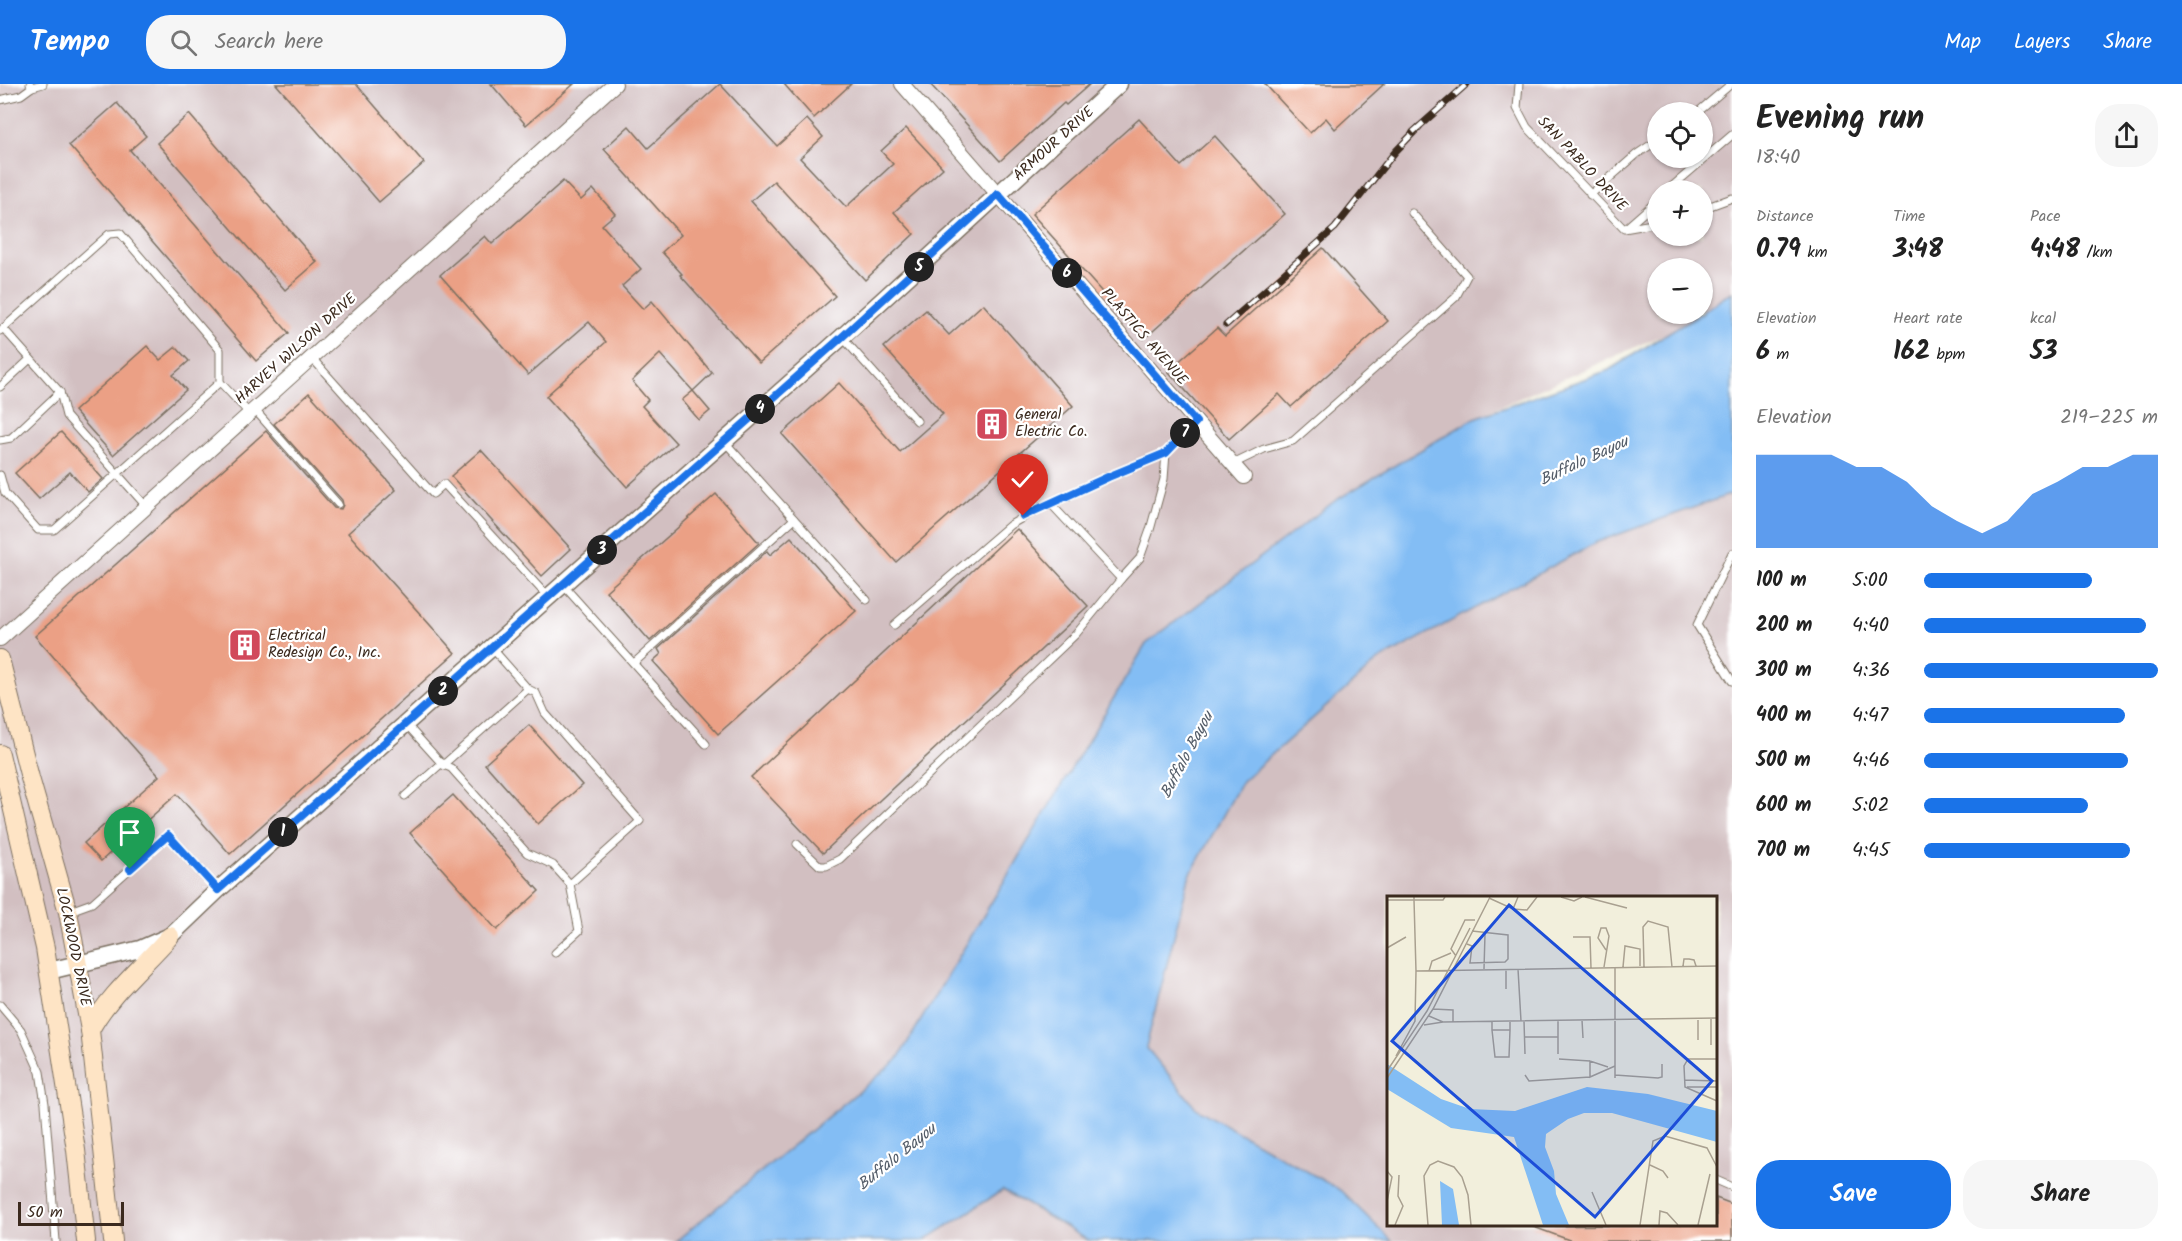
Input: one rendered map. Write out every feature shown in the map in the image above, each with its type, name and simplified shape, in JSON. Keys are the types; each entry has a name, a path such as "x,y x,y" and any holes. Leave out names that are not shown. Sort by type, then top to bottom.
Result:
{"main road":[{"name":"LOCKWOOD DRIVE","path":"0,659 30,778 68,912 90,1030 113,1241"},
{"name":"LOCKWOOD DRIVE","path":"0,754 49,971 76,1150 86,1241"},
{"path":"90,1030 100,1011 115,993 143,967 170,936"}],"street":[{"name":"PLASTICS AVENUE","path":"902,84 1244,477"},
{"name":"ARMOUR DRIVE","path":"49,971 140,949 170,936 218,890 842,337 1119,84"},
{"name":"HARVEY WILSON DRIVE","path":"0,639 611,85"}],"lane":[{"path":"0,100 21,95 31,86 43,84"},
{"name":"SAN PABLO DRIVE","path":"1519,84 1517,108 1527,127 1624,230 1647,225"},
{"path":"1710,102 1731,84"},
{"path":"1680,180 1732,135"},
{"path":"1590,195 1647,147"},
{"path":"1713,205 1732,198"},
{"path":"1624,230 1647,210"},
{"path":"1233,464 1264,450 1293,441 1456,297 1467,276 1412,213"},
{"path":"146,506 66,416 60,392 1,329 110,234 120,233 220,350 220,382 252,411 338,504"},
{"path":"842,337 917,421"},
{"path":"311,357 433,494 444,484 549,598"},
{"path":"0,387 30,359"},
{"path":"0,475 5,493 38,530 54,530 220,382"},
{"path":"0,440 10,438 60,392"},
{"path":"894,626 1010,525 1042,506 1166,453 1196,422"},
{"path":"724,441 867,600"},
{"path":"797,844 820,866 826,866 840,859 1076,634 1140,558 1164,479 1166,453"},
{"path":"1051,504 1121,579"},
{"path":"634,663 794,519"},
{"path":"1732,553 1697,625 1732,681"},
{"path":"563,585 706,744"},
{"path":"492,648 528,689 536,693 545,713 640,821 570,884"},
{"path":"405,796 528,689"},
{"path":"406,723 442,764 451,768 527,854 553,865 570,884 579,932 555,953"},
{"path":"68,912 92,903 168,835 218,890"},
{"path":"0,1005 21,1030 40,1072 45,1104 56,1241"},
{"path":"1717,1180 1732,1187"}],"shaded area":[{"path":"0,84 1732,84 1732,297 1713,307 1713,258 1647,258 1647,324 1684,324 1475,418 1336,500 1146,644 897,1060 676,1241 0,1241"},
{"path":"1732,494 1732,1241 1392,1241 1340,1190 1197,1109 1145,1047 1189,877 1242,781 1379,660 1597,542"},
{"path":"1003,1189 1089,1241 924,1241"}],"water":[{"name":"Buffalo Bayou","path":"1732,292 1732,494 1597,542 1379,660 1242,781 1189,877 1146,1047 1197,1109 1340,1190 1392,1241 1089,1241 1003,1190 924,1241 676,1241 897,1060 1146,644 1336,500 1475,418 1609,370 1682,324 1713,324 1713,304"}],"building":[{"path":"276,84 356,84 424,163 379,202"},
{"path":"491,84 574,84 526,125"},
{"path":"720,84 777,146 807,119 823,137 800,158 846,207 893,164 881,151 906,128 943,168 894,212 914,234 865,280 774,181 751,201 835,296 759,363 662,252 681,235 604,149 629,126 648,148"},
{"path":"784,84 851,84 814,118"},
{"path":"930,84 1090,84 1066,105 1064,103 1000,161"},
{"path":"1265,84 1384,84 1335,129 1326,118 1310,133"},
{"path":"117,103 146,136 130,150 289,333 256,361 69,145"},
{"path":"189,114 317,262 285,290 157,143"},
{"path":"1139,119 1181,166 1215,136 1285,214 1144,339 1032,214"},
{"path":"563,181 581,200 593,189 615,214 602,225 641,269 622,286 643,309 652,301 712,373 693,391 660,354 632,381 648,400 642,406 676,443 627,487 546,396 606,342 589,322 528,375 440,275 485,236 492,244"},
{"path":"1323,248 1388,321 1291,407 1279,394 1229,439 1168,371 1217,328 1225,336"},
{"name":"General Electric Co.","path":"983,304 1073,406 896,562 782,434 839,383 900,452 943,414 884,347 926,310 949,335"},
{"path":"147,346 160,360 176,347 189,361 173,375 186,390 113,455 74,411"},
{"path":"693,391 710,411 699,420 682,400"},
{"name":"Electrical Redesign Co., Inc.","path":"309,393 396,490 348,533 455,653 230,854 177,794 101,861 84,843 159,776 35,636 266,431 334,508 341,509 342,500 274,424"},
{"path":"61,432 103,479 88,492 70,472 39,499 15,473"},
{"path":"481,450 571,549 542,576 451,476"},
{"path":"716,494 759,543 650,641 606,591"},
{"path":"1017,529 1088,606 823,853 751,777"},
{"path":"791,537 856,611 718,734 653,661 661,654 658,649 767,551 770,555"},
{"path":"529,725 582,785 538,824 485,764"},
{"path":"453,795 539,891 497,930 410,833"},
{"path":"1717,1198 1732,1204 1732,1241 1572,1241 1531,1226 1717,1226"}],"railway":[{"path":"1413,132 1467,84"},
{"path":"1226,325 1335,228 1395,152 1419,127"}],"place":[{"name":"General Electric Co.","path":"992,424"},
{"name":"Electrical Redesign Co., Inc.","path":"245,645"}],"route":[{"path":"130,869 168,835 218,890 842,337 998,194 1196,422 1166,453 1023,516"}]}
